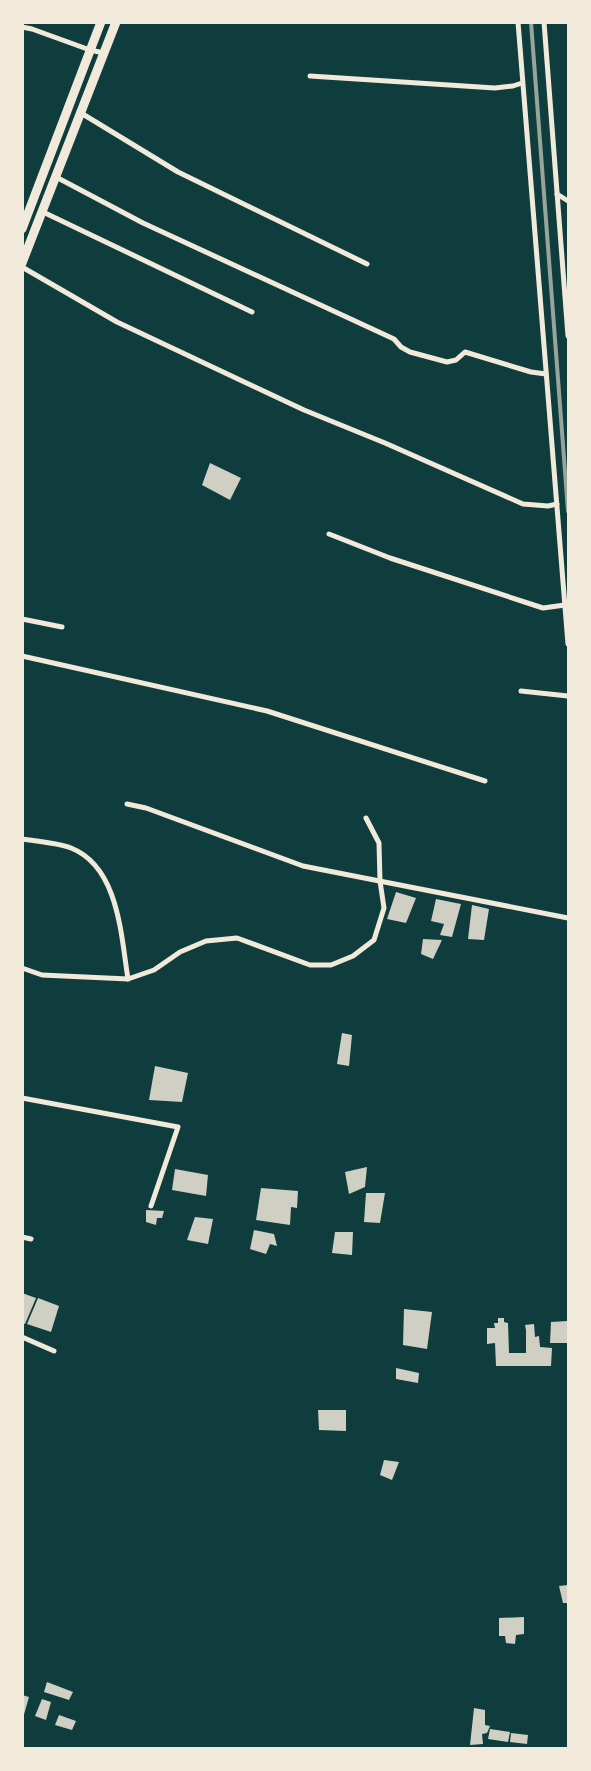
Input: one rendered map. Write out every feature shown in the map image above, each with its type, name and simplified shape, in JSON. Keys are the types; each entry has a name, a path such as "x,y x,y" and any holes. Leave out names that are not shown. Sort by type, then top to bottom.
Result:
{"main road":[{"path":"22,229 101,22"},
{"path":"22,265 116,22"}],"street":[{"path":"518,22 568,644"},
{"path":"544,22 557,194 566,270 568,336"},
{"path":"22,27 104,53"},
{"path":"310,76 495,88 522,83"},
{"path":"82,113 178,172 367,264"},
{"path":"56,177 143,223 394,339 401,347 410,352 447,362 456,360 465,352 531,372 546,374"},
{"path":"557,194 568,201"},
{"path":"43,212 252,312"},
{"path":"22,265 117,322 304,410 385,443 523,504 548,506 557,504"},
{"path":"330,534 390,558 543,608 565,605"},
{"path":"22,619 62,627"},
{"path":"22,656 267,711 485,781"},
{"path":"521,692 568,696"},
{"path":"127,804 146,808 303,866 568,918"},
{"path":"22,968 42,975 128,979 154,970 180,952 206,941 237,938 310,965 331,965 352,956 374,940 384,908 380,881 379,843 366,818"},
{"path":"22,838 71,848 87,857 101,872 117,908 128,979"},
{"path":"22,1098 178,1127 151,1206"},
{"path":"22,1237 31,1239"},
{"path":"22,1337 54,1351"}],"building":[{"path":"210,463 241,478 230,500 202,485"},
{"path":"396,892 416,898 406,923 387,919"},
{"path":"436,899 461,904 452,937 440,935 444,924 431,921"},
{"path":"472,905 489,909 484,940 468,939"},
{"path":"423,939 442,940 433,959 421,954"},
{"path":"342,1033 352,1035 349,1066 337,1064"},
{"path":"155,1066 188,1073 182,1102 149,1100"},
{"path":"367,1167 365,1187 349,1194 345,1172"},
{"path":"175,1169 208,1175 206,1196 172,1190"},
{"path":"261,1188 298,1191 297,1208 291,1207 290,1225 256,1220"},
{"path":"366,1193 385,1193 380,1223 364,1222"},
{"path":"146,1210 164,1211 162,1218 157,1218 156,1225 146,1222"},
{"path":"195,1217 213,1219 208,1244 187,1240"},
{"path":"254,1230 274,1234 277,1246 270,1244 266,1254 250,1249"},
{"path":"335,1232 353,1232 352,1255 332,1253"},
{"path":"22,1293 36,1298 25,1324 22,1323"},
{"path":"38,1298 59,1306 51,1332 27,1324"},
{"path":"404,1309 432,1312 427,1349 403,1345"},
{"path":"498,1318 504,1318 504,1322 508,1323 509,1353 526,1353 525,1325 534,1324 535,1337 539,1336 540,1347 552,1348 551,1366 496,1366 495,1343 487,1344 487,1328 495,1328 494,1323 498,1323"},
{"path":"567,1321 568,1343 550,1343 551,1322"},
{"path":"396,1368 419,1373 418,1383 396,1379"},
{"path":"318,1410 346,1410 346,1431 319,1430"},
{"path":"384,1460 399,1462 392,1480 380,1475"},
{"path":"568,1585 568,1603 563,1603 559,1586"},
{"path":"524,1617 524,1634 516,1635 515,1644 506,1643 505,1636 499,1636 499,1618"},
{"path":"47,1682 73,1692 69,1700 44,1692"},
{"path":"22,1695 29,1697 23,1718 22,1718"},
{"path":"42,1699 51,1702 46,1720 35,1716"},
{"path":"474,1708 485,1710 485,1725 490,1726 487,1733 482,1734 483,1744 470,1745"},
{"path":"59,1715 76,1721 72,1730 55,1725"},
{"path":"490,1729 510,1732 508,1742 488,1739"},
{"path":"511,1733 528,1735 527,1744 510,1742"}],"railway":[{"path":"531,22 568,511"}]}
